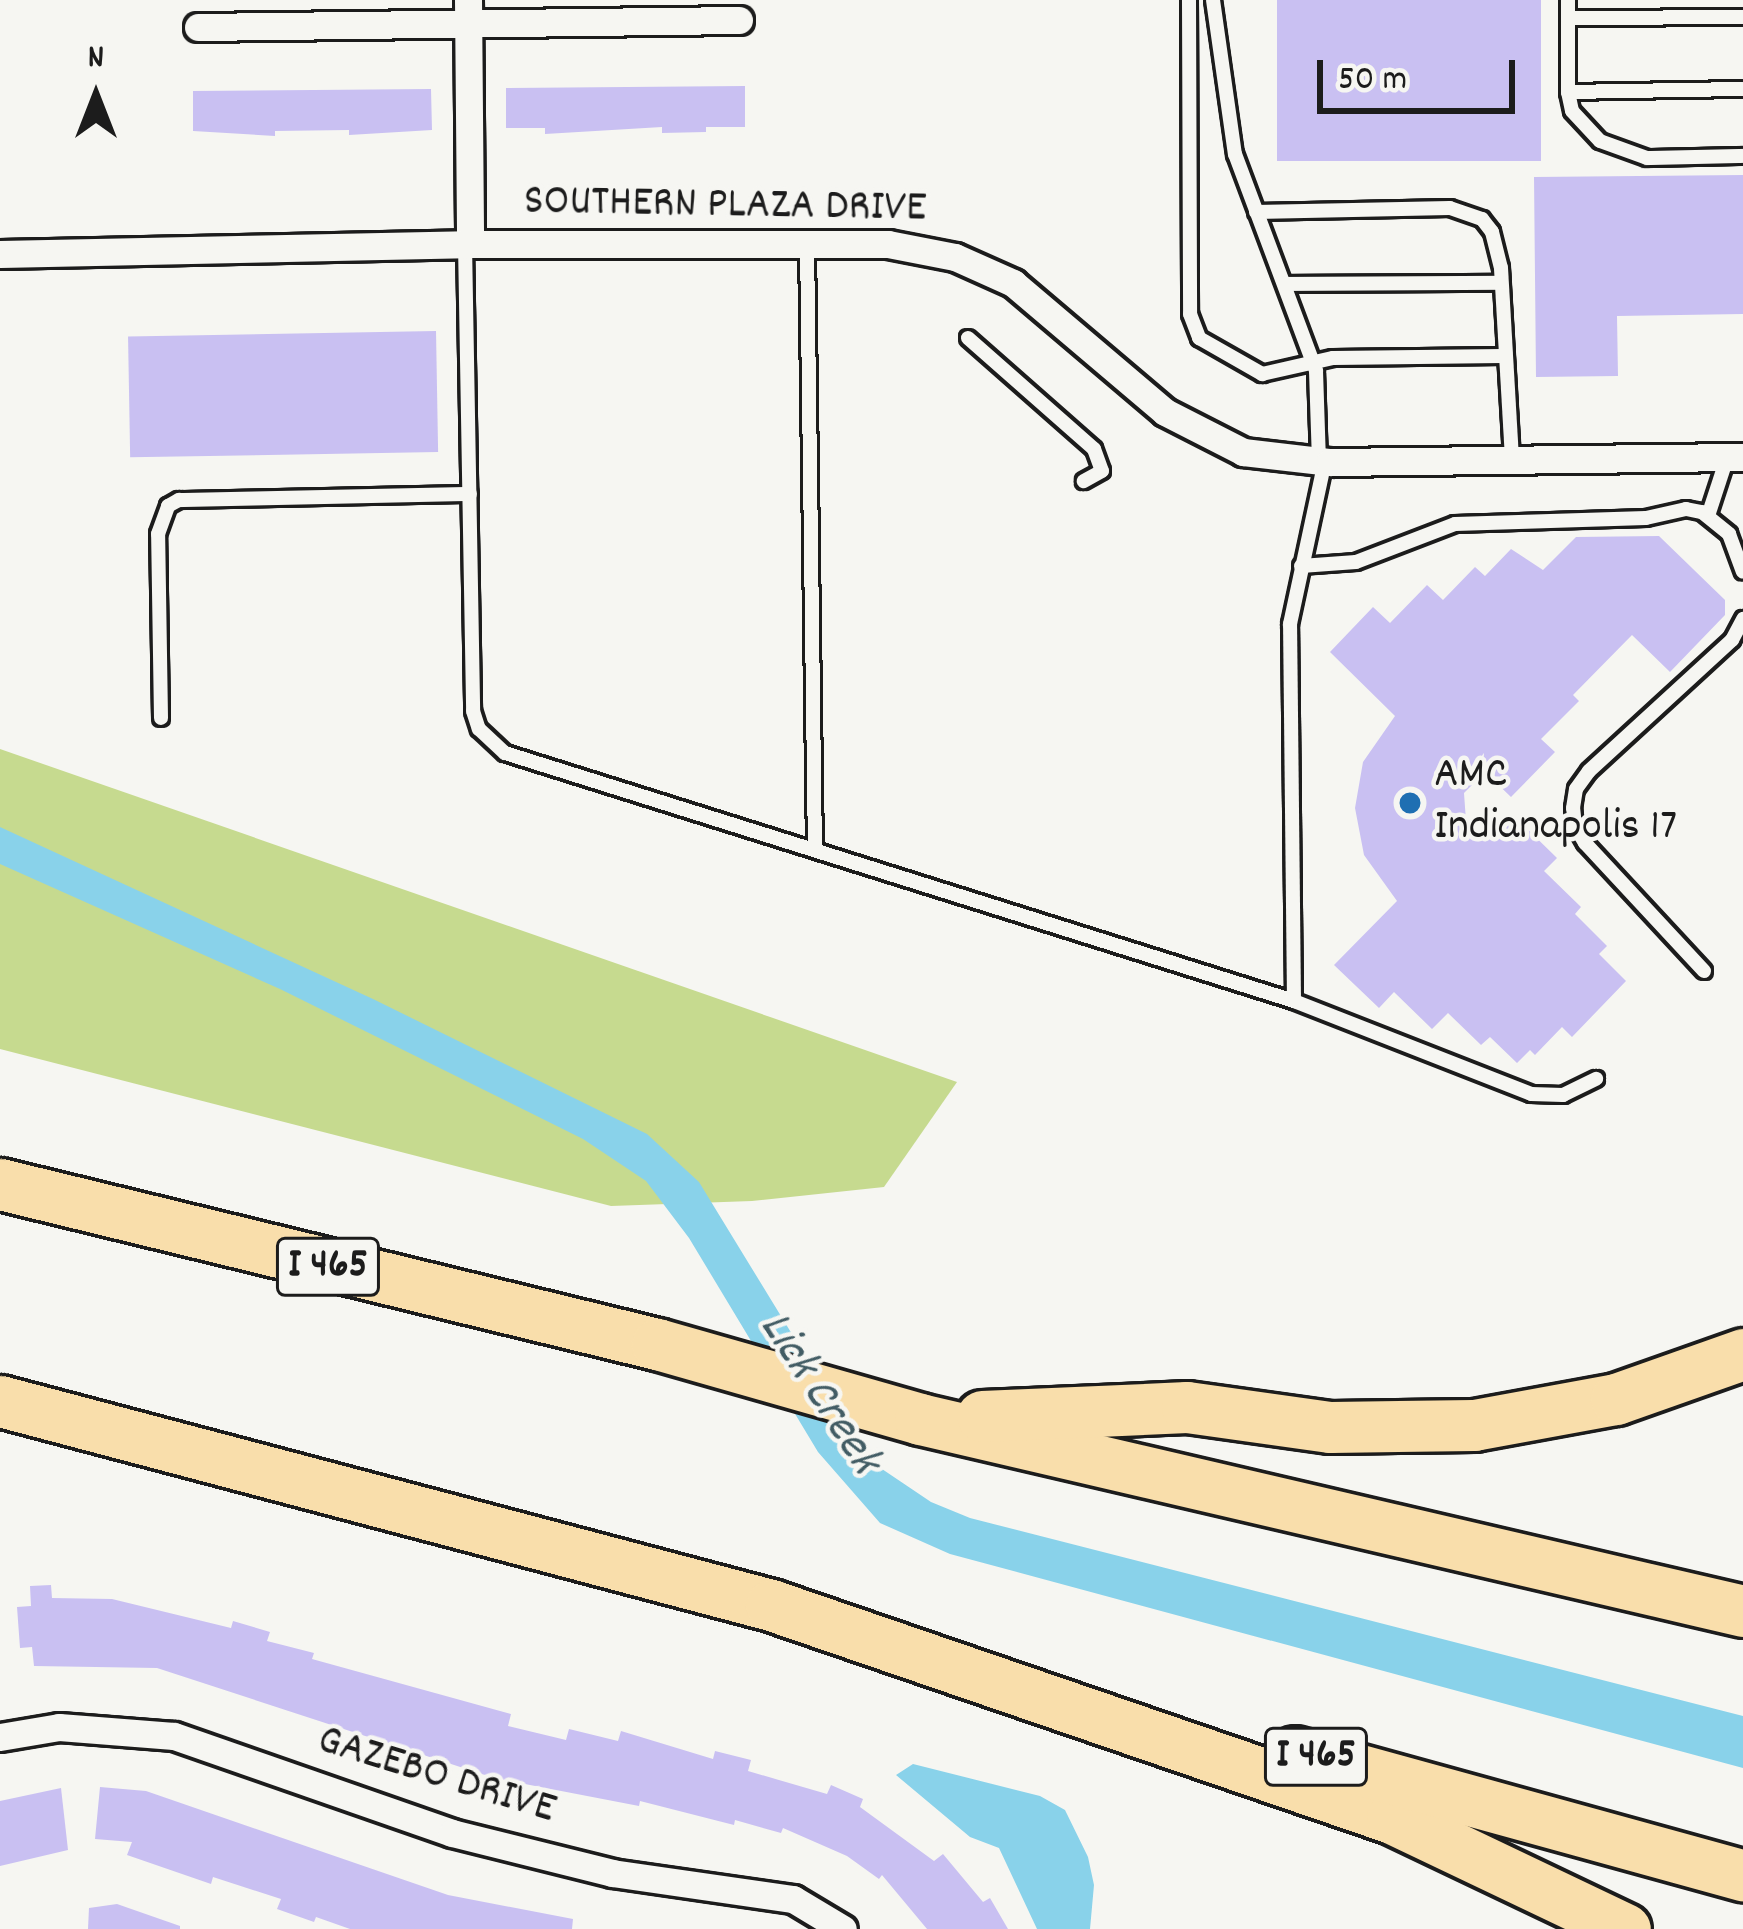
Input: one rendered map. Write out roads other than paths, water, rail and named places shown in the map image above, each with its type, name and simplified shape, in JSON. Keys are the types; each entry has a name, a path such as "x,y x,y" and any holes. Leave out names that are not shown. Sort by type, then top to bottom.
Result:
{"highway":[{"name":"I 465","path":"0,1184 657,1344 920,1419 1743,1611"},
{"path":"920,1419 1187,1407 1330,1427 1474,1425 1616,1399 1743,1354"},
{"name":"I 465","path":"0,1401 771,1605 888,1646 1743,1875"},
{"path":"888,1646 1392,1818 1625,1929"}],"street":[{"path":"198,27 468,12 739,20"},
{"path":"468,12 468,244"},
{"name":"SOUTHERN PLAZA DRIVE","path":"0,254 468,244 807,242 917,247 983,267 1025,292 1165,412 1243,452 1322,461 1735,457"},
{"name":"GAZEBO DRIVE","path":"0,1737 59,1727 119,1728 174,1736 452,1833 612,1873 793,1899 843,1929"}],"lane":[{"path":"1189,0 1193,326 1215,352 1247,370 1276,374 1313,361 1503,356"},
{"path":"1213,0 1235,154 1313,361 1322,461 1290,624 1294,1001"},
{"path":"1568,0 1568,92 1581,123 1624,153 1647,158 1743,156"},
{"path":"1568,18 1743,17"},
{"path":"1568,92 1743,89"},
{"path":"1256,212 1468,211 1492,232 1501,283 1512,459"},
{"path":"807,242 814,850"},
{"path":"468,244 473,711 491,742 505,753 1294,1001 1531,1094 1563,1094 1596,1079"},
{"path":"1285,284 1501,283"},
{"path":"968,338 1094,449 1102,471 1084,481"},
{"path":"1708,516 1735,457"},
{"path":"161,718 158,534 168,506 179,500 470,494"},
{"path":"1301,566 1356,562 1455,524 1646,518 1686,509 1708,516 1729,534 1743,572"},
{"path":"1704,971 1585,843 1573,808 1576,788 1589,771 1732,640 1743,619"}],"water":[{"name":"Lick Creek","path":"0,827 373,999 647,1134 699,1182 850,1429 882,1469 931,1502 970,1518 1743,1716 1743,1768 950,1554 880,1523 818,1452 689,1238 646,1181 583,1139 280,989 0,864"},
{"path":"913,1764 1040,1796 1065,1810 1088,1857 1094,1885 1090,1929 1037,1929 999,1848 970,1837 896,1775"}],"place":[{"name":"AMC Indianapolis 17","path":"1410,803"}]}
